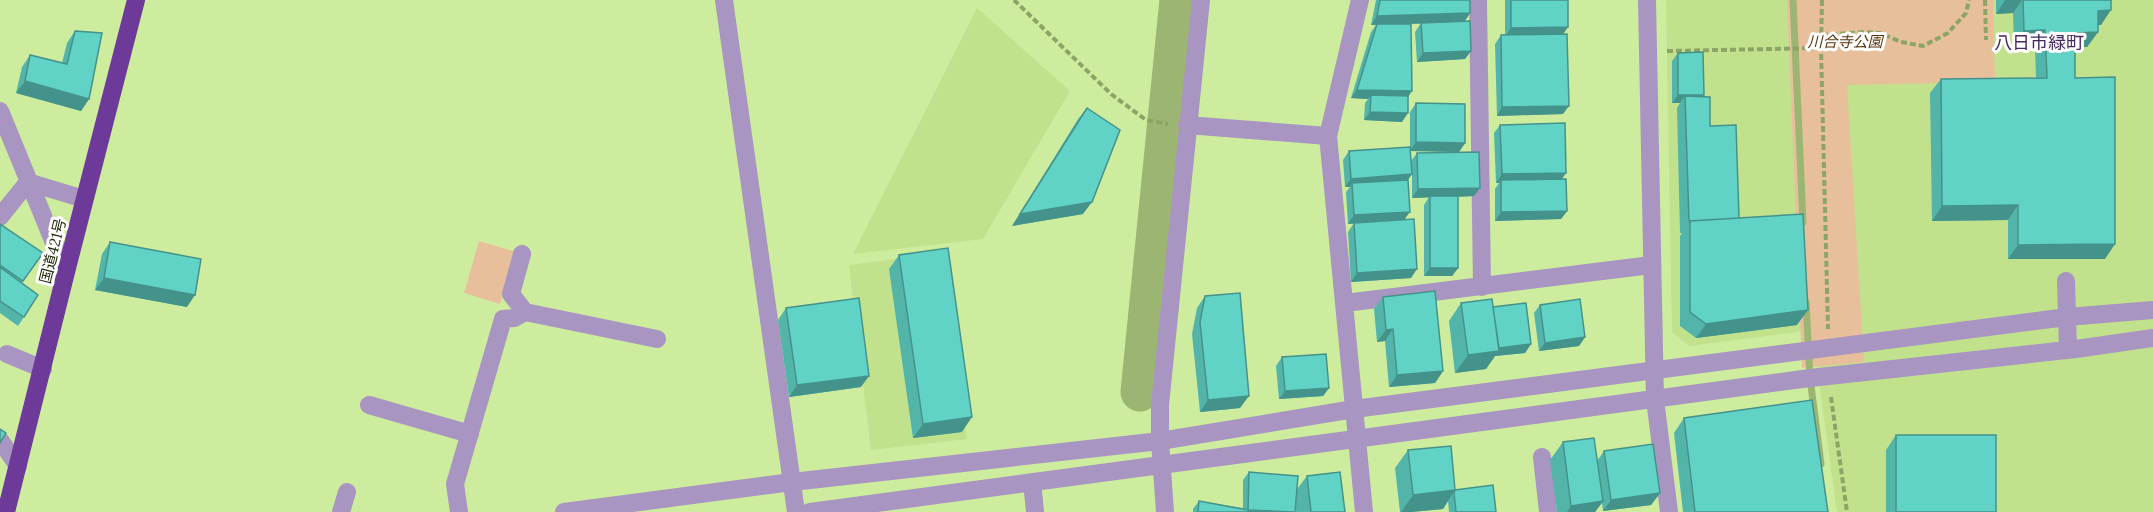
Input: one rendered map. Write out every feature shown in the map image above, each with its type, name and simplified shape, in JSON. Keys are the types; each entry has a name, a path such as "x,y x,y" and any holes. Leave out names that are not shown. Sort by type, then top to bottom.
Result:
{"highway":[{"name":"国道421号","path":"6,512 136,0"}],"street":[{"path":"724,0 796,512"},
{"path":"1165,512 1160,405 1181,125 1201,0"},
{"path":"1360,0 1328,136 1364,512"},
{"path":"1478,0 1482,287"},
{"path":"1647,0 1653,370 1669,512"},
{"path":"0,111 66,272"},
{"path":"1181,125 1328,136"},
{"path":"28,182 84,199"},
{"path":"0,217 28,182"},
{"path":"522,254 511,294 525,312"},
{"path":"1345,303 1651,266"},
{"path":"2066,281 2068,350"},
{"path":"564,512 792,482 1160,441 1354,409 2067,317 2153,310"},
{"path":"459,512 455,484 503,320 514,318 525,312 657,339"},
{"path":"810,512 1810,378 2068,350 2153,338"},
{"path":"2,356 43,369"},
{"path":"369,405 470,434"},
{"path":"0,440 18,466"},
{"path":"1542,457 1548,512"},
{"path":"1032,482 1035,512"},
{"path":"341,512 347,492"}],"path":[{"path":"1014,0 1111,94 1146,120 1181,125"},
{"path":"1822,0 1821,48 1828,332"},
{"path":"1822,35 1880,33 1901,42 1923,46 1955,27 1966,13 1969,0"},
{"path":"1985,0 1986,40"},
{"path":"1660,51 1821,48"},
{"path":"1831,397 1847,512"}],"shaded area":[{"path":"1666,0 2153,0 2153,512 1837,512 1812,330 1689,346 1672,332"},
{"path":"977,8 1070,91 983,239 853,254"},
{"path":"942,253 967,439 871,450 849,265"}],"green space":[{"name":"川合寺公園","path":"1787,0 1993,0 1995,82 1847,85 1864,362 1802,368"},
{"path":"479,241 516,252 500,304 464,293"}],"building":[{"path":"1380,0 1470,0 1470,13 1377,16"},
{"path":"1511,0 1568,0 1568,27 1511,28"},
{"path":"2023,0 2111,0 2111,10 2098,11 2098,32 2075,33 2075,78 2115,77 2115,244 2018,245 2018,205 1942,206 1941,79 2047,78 2045,30 2024,31"},
{"path":"1470,21 1471,51 1423,53 1421,23"},
{"path":"1377,24 1411,24 1412,91 1357,90"},
{"path":"75,31 102,33 89,99 25,81 30,55 67,64"},
{"path":"1567,34 1569,106 1502,107 1501,35"},
{"path":"1703,52 1704,95 1678,95 1678,53"},
{"path":"1371,95 1408,96 1408,113 1370,112"},
{"path":"1685,96 1710,97 1710,126 1736,125 1739,218 1689,221"},
{"path":"1416,103 1465,104 1465,143 1416,142"},
{"path":"1087,108 1120,130 1092,202 1020,214"},
{"path":"1565,123 1566,173 1502,174 1500,125"},
{"path":"1410,147 1412,174 1351,179 1349,151"},
{"path":"1479,152 1480,188 1418,189 1417,153"},
{"path":"1566,179 1567,211 1501,212 1501,180"},
{"path":"1408,180 1410,212 1354,215 1352,183"},
{"path":"1430,196 1458,196 1458,268 1430,268"},
{"path":"1803,214 1808,310 1706,324 1690,312 1690,221"},
{"path":"1414,219 1417,269 1357,273 1354,223"},
{"path":"0,224 43,253 23,281 0,265"},
{"path":"110,242 201,259 195,295 104,278"},
{"path":"948,248 972,417 923,424 899,255"},
{"path":"0,267 38,295 24,317 0,301"},
{"path":"1435,291 1443,371 1397,375 1393,329 1386,330 1383,297"},
{"path":"1240,293 1249,396 1208,400 1200,322 1205,296"},
{"path":"859,298 869,376 797,385 786,308"},
{"path":"1492,299 1499,351 1468,355 1461,303"},
{"path":"1580,299 1585,337 1545,343 1540,305"},
{"path":"1526,303 1531,344 1499,348 1493,307"},
{"path":"1326,354 1329,388 1285,391 1282,357"},
{"path":"1812,400 1828,512 1695,512 1684,418"},
{"path":"0,429 6,433 0,443"},
{"path":"1896,435 1996,435 1996,512 1896,512"},
{"path":"1594,438 1603,501 1571,506 1563,442"},
{"path":"1653,444 1660,493 1611,500 1604,451"},
{"path":"1451,446 1455,490 1413,495 1408,450"},
{"path":"1249,472 1298,476 1295,512 1248,510"},
{"path":"1340,472 1345,512 1311,512 1307,476"},
{"path":"1493,485 1496,512 1456,512 1455,490"},
{"path":"1199,501 1248,510 1248,512 1198,512"}],"waterway":[{"path":"1140,392 1179,0"},
{"path":"1793,0 1803,222"},
{"path":"1806,302 1810,378 1821,464"}],"district":[{"name":"八日市緑町","path":"2039,43"}]}
